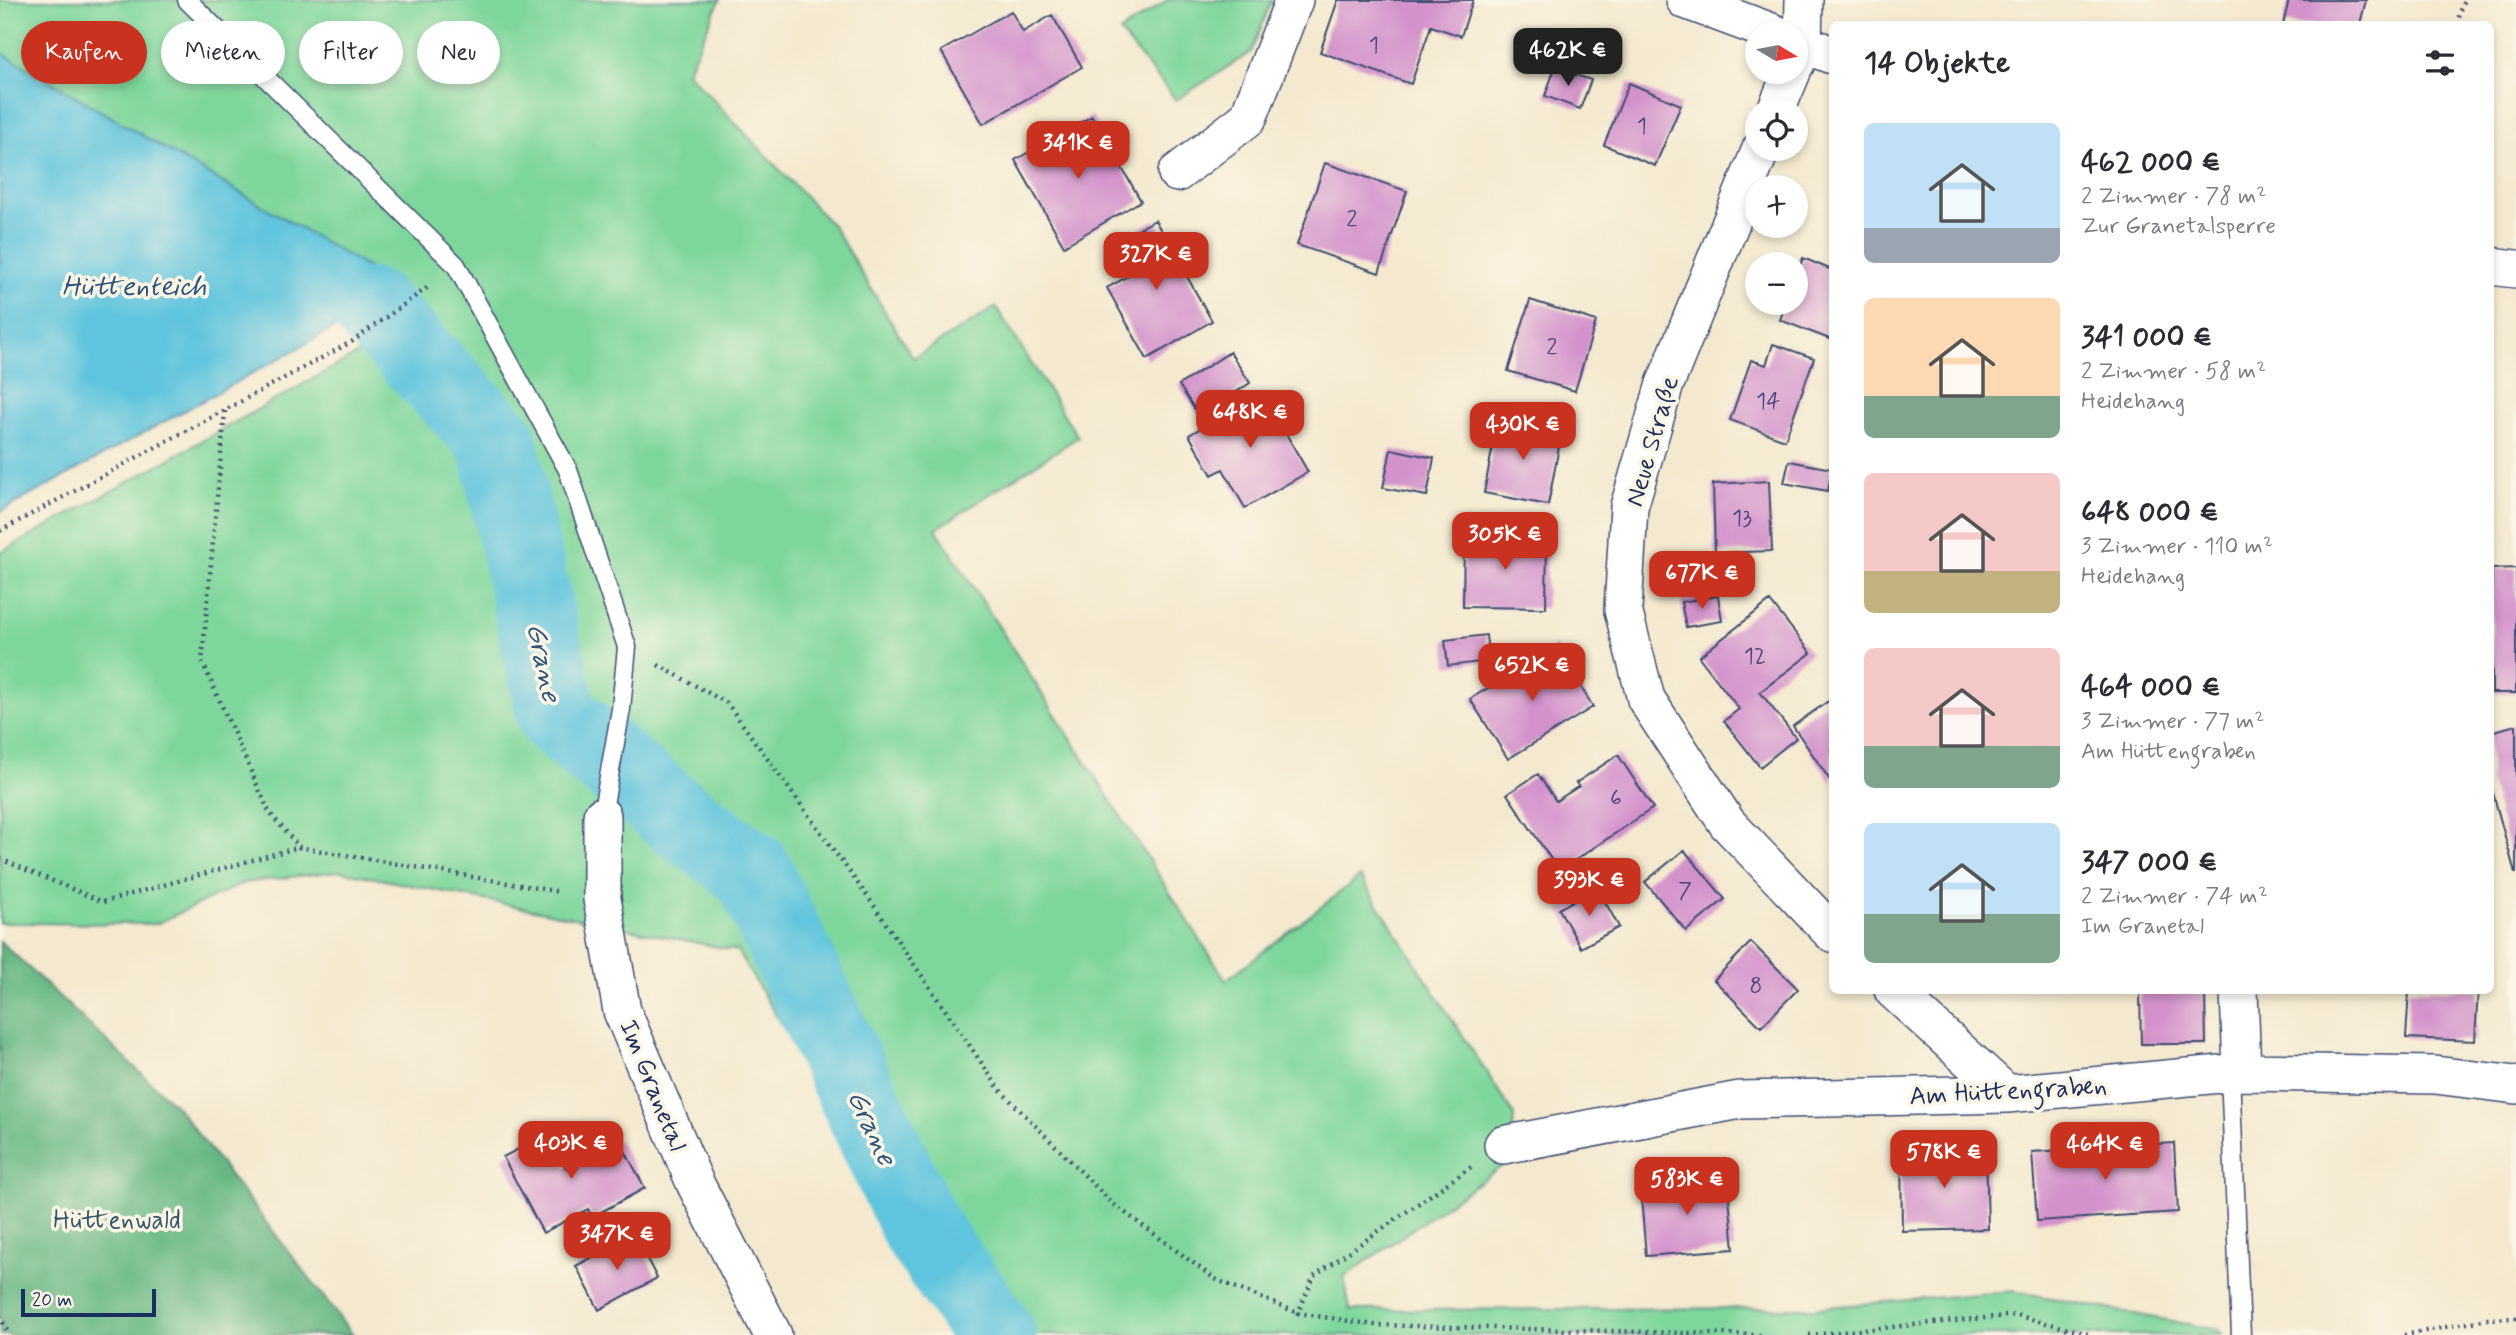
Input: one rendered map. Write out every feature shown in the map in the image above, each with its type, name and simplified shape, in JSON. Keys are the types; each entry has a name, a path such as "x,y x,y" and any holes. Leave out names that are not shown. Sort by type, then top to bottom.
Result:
{"street":[{"path":"1177,173 1248,118 1294,0"},
{"path":"1685,0 1745,27"},
{"path":"1802,21 1804,0"},
{"name":"Neue Straße","path":"1755,161 1665,384 1629,507 1623,610 1646,699 1653,711 1727,823 1829,930"},
{"path":"2494,266 2516,269"},
{"name":"Im Granetal","path":"602,816 602,899 622,1011 695,1183 773,1335"},
{"path":"1897,994 2007,1094"},
{"path":"2236,1073 2239,994"},
{"name":"Am Hüttengraben","path":"1503,1145 1740,1100 2007,1094 2236,1073 2435,1075 2516,1085"}],"lane":[{"path":"187,0 456,265 568,470 627,647 621,709 602,816"},
{"path":"2236,1073 2241,1335"}],"path":[{"path":"2458,21 2464,0"},
{"path":"0,531 353,341 411,302"},
{"path":"225,411 202,661 269,812 299,847"},
{"path":"627,647 727,703 872,902 1000,1090 1112,1203 1215,1279 1298,1313 1375,1325 1763,1335"},
{"path":"0,859 103,902 299,847 602,899"},
{"path":"1298,1313 1314,1276 1503,1145"},
{"path":"1809,1335 2016,1315 2092,1335"},
{"path":"0,1316 9,1335"},
{"path":"2404,1335 2488,1319 2516,1318"}],"green space":[{"path":"0,0 720,0 687,72 833,226 913,358 996,307 1078,437 936,529 1226,980 1360,877 1514,1115 1511,1160 1344,1277 1350,1310 1815,1308 2014,1291 2218,1330 2223,1335 976,1335 910,1238 737,951 340,871 243,883 156,924 0,923 0,553 368,348 351,319 399,286 55,84 147,84 147,21 21,21 21,64 0,52"},
{"path":"1167,0 1272,0 1251,52 1176,100 1120,32"},
{"name":"Hüttenwald","path":"0,941 177,1107 353,1335 0,1335"}],"water":[{"name":"Hüttenteich","path":"0,52 21,64 21,84 55,84 399,286 371,308 0,512"}],"building":[{"path":"1338,0 1473,0 1461,36 1431,26 1411,84 1320,52"},
{"path":"2289,0 2366,0 2361,21 2284,21"},
{"path":"1011,11 1023,32 1052,15 1082,67 983,124 941,51"},
{"path":"1555,68 1591,80 1580,109 1545,96"},
{"path":"1629,83 1681,105 1655,166 1604,145"},
{"path":"1092,116 1141,201 1064,246 1015,160"},
{"path":"1325,163 1407,191 1379,273 1297,245"},
{"path":"1155,220 1212,321 1147,359 1107,288 1130,275 1112,244"},
{"path":"1808,260 1829,269 1829,339 1780,320 1782,315 1808,315"},
{"path":"1530,300 1596,321 1575,391 1508,371"},
{"path":"1773,344 1814,358 1785,440 1730,420 1751,360 1766,365"},
{"path":"1230,352 1250,383 1199,416 1179,385"},
{"path":"1262,392 1308,472 1245,508 1223,469 1212,475 1189,435"},
{"path":"1498,418 1562,431 1548,505 1484,493"},
{"path":"1391,449 1434,458 1427,496 1383,488"},
{"path":"1789,461 1829,468 1828,491 1784,483"},
{"path":"1769,481 1772,551 1715,553 1713,484"},
{"path":"1464,536 1547,538 1546,608 1463,607"},
{"path":"2516,568 2516,693 2494,693 2494,569"},
{"path":"1718,596 1722,621 1686,627 1681,602"},
{"path":"1770,601 1811,653 1760,692 1796,738 1760,767 1724,721 1739,709 1699,657"},
{"path":"1486,635 1489,661 1448,666 1445,640"},
{"path":"1556,646 1593,707 1508,759 1470,699"},
{"path":"1829,701 1829,779 1793,726"},
{"path":"2516,725 2516,873 2494,797 2494,731"},
{"path":"1618,755 1653,808 1559,871 1507,794 1538,774 1556,801 1579,786 1576,783"},
{"path":"1684,850 1725,899 1686,931 1645,882"},
{"path":"1597,887 1619,927 1581,948 1559,909"},
{"path":"1751,942 1798,989 1761,1027 1714,980"},
{"path":"2140,994 2205,994 2206,1044 2141,1044"},
{"path":"2409,994 2478,994 2475,1041 2406,1038"},
{"path":"547,1134 566,1168 619,1140 645,1188 592,1217 588,1209 543,1233 503,1157"},
{"path":"2174,1143 2178,1212 2037,1221 2032,1152"},
{"path":"1986,1149 1988,1229 1902,1231 1901,1152"},
{"path":"1727,1177 1734,1249 1646,1256 1640,1185"},
{"path":"634,1234 657,1278 599,1310 576,1266"}],"waterway":[{"name":"Grane","path":"371,308 497,441 557,716 667,809 753,872 922,1231 996,1335"}]}
